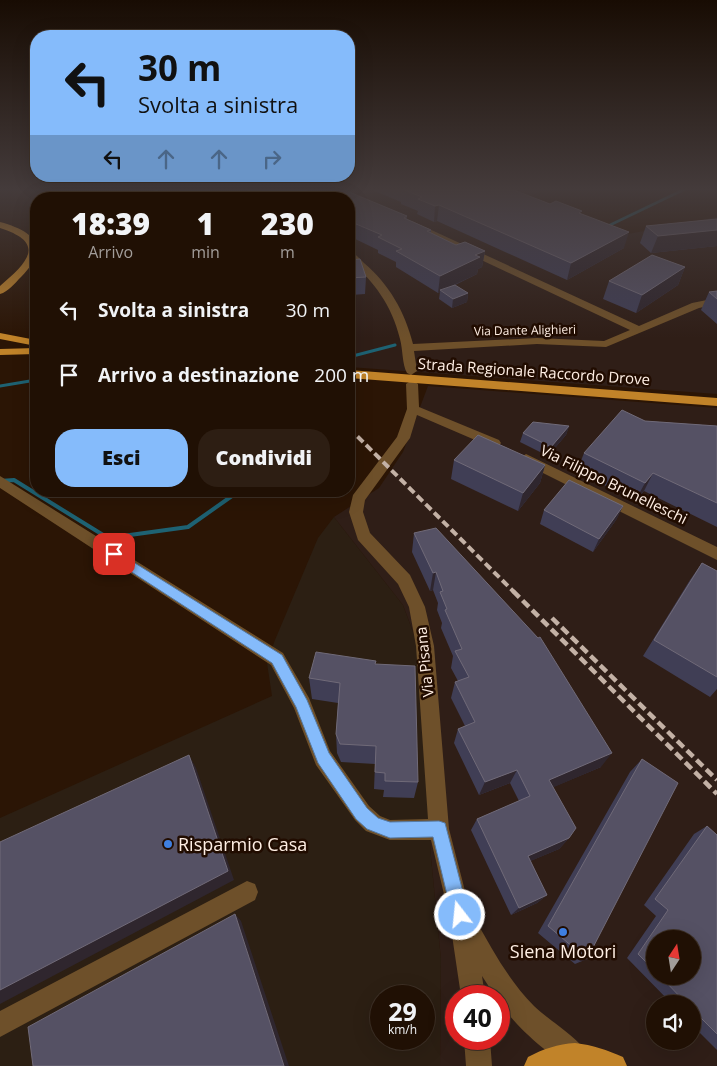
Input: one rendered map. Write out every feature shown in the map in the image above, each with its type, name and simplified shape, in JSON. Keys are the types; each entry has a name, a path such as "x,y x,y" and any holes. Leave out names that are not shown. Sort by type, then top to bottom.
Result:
{"main road":[{"path":"0,291 26,268 30,262"},
{"path":"0,336 30,343"},
{"path":"0,340 30,343"},
{"path":"0,352 30,351"},
{"name":"Strada Regionale Raccordo Drove","path":"355,374 717,402"},
{"name":"Via Pisana","path":"537,1066 545,1061 574,1055 605,1061 614,1066"}],"street":[{"path":"443,239 639,330"},
{"name":"Via Pisana","path":"355,260 380,283 397,313 409,348 413,409 403,438 358,500 356,512 363,536 404,580 417,607 425,646 439,829 460,915 471,985"},
{"name":"Via Dante Alighieri","path":"409,348 537,341 606,344 696,305 717,301"},
{"name":"Via Filippo Brunelleschi","path":"413,409 511,452 717,554"},
{"path":"0,481 277,659 302,704 323,758 362,813 373,824 390,830 439,829"},
{"path":"0,1025 247,892"},
{"name":"Via Pisana","path":"460,915 494,976 516,1006 543,1033 574,1055"},
{"path":"478,1050 479,1066"}],"shaded area":[{"path":"355,239 717,239 717,394 355,367"},
{"path":"428,386 717,408 717,1066 440,1066 441,959 431,857 418,645 403,605 334,517 379,488 403,452"},
{"path":"334,517 403,605 418,645 431,857 441,959 440,1066 0,1066 0,818 272,696 267,663 318,538"}],"building":[{"path":"381,239 443,239 456,245 465,242 485,251 475,255 480,257 440,276 396,251 402,249"},
{"path":"516,239 616,239 571,263"},
{"path":"652,255 685,267 642,295 609,281"},
{"path":"355,259 360,259 366,277 355,278"},
{"path":"455,285 468,293 453,299 440,290"},
{"path":"717,291 717,299 709,292"},
{"path":"622,410 645,421 717,426 717,503 653,473 645,483 584,453"},
{"path":"533,422 569,426 551,447 523,433"},
{"path":"478,435 545,465 523,493 454,460"},
{"path":"569,480 623,506 599,539 544,510"},
{"path":"436,528 538,638 540,637 612,753 549,780 576,828 569,838 528,856 547,895 519,908 477,819 530,796 517,770 485,782 458,729 475,722 455,682 469,677 455,651 462,649 445,610 447,609 440,592 443,591 436,572 433,573 414,533"},
{"path":"702,563 717,571 717,677 654,640"},
{"path":"316,652 376,661 375,664 415,666 418,782 385,781 385,773 375,772 376,746 340,744 336,734 340,683 309,678"},
{"path":"189,755 228,871 0,990 0,842"},
{"path":"642,759 678,783 587,959 548,926"},
{"path":"707,826 717,835 717,1034 701,1018 701,995 678,995 669,985 701,985 701,930 654,930 668,910 655,899"},
{"path":"235,914 284,1066 33,1066 28,1027"},
{"path":"646,942 646,962 638,954"}],"waterway":[{"path":"355,355 395,345"},
{"path":"0,386 30,381"},
{"path":"0,481 14,480 30,490"},
{"path":"42,497 108,538 188,527 230,497"}],"railway":[{"path":"355,434 514,592"},
{"path":"513,591 717,794"},
{"path":"552,618 717,780"}],"place":[{"name":"Risparmio Casa","path":"168,844"},
{"name":"Siena Motori","path":"563,932"}],"route":[{"path":"114,554 277,659 302,704 323,758 362,813 373,824 390,830 439,829 460,915"}]}
